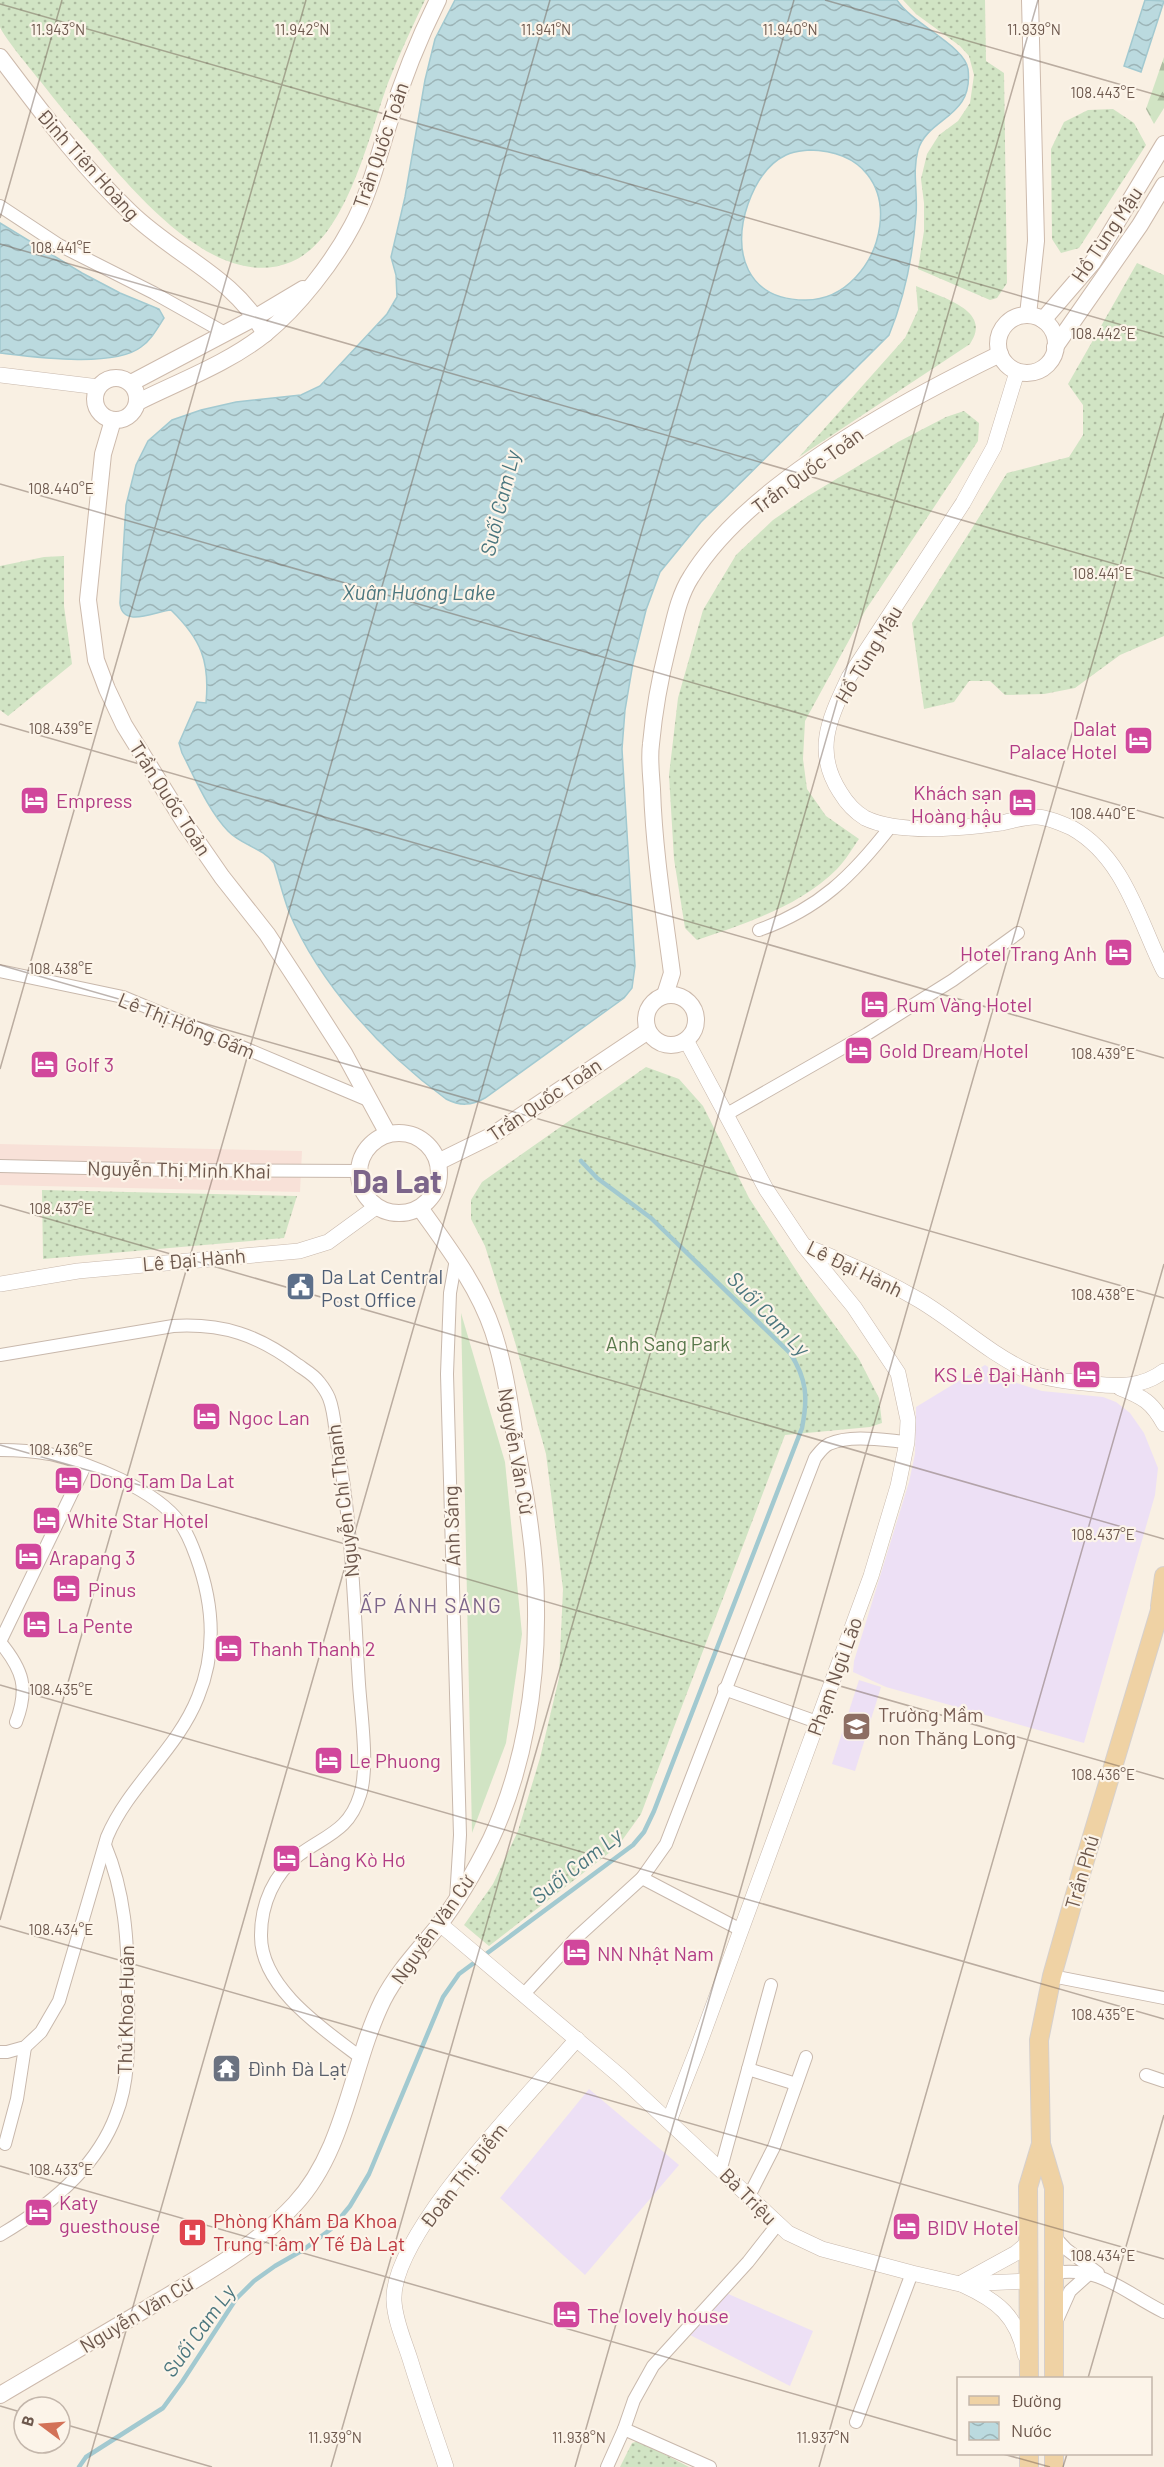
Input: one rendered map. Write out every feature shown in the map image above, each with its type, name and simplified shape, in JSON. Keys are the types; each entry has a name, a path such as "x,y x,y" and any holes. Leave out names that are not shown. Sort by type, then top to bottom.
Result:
{"main road":[{"name":"Trần Quốc Toản","path":"138,402 206,369 265,334 289,312 337,253 353,224 375,167 406,69 438,0"},
{"path":"1030,0 1036,241 1035,318"},
{"name":"Đinh Tiên Hoàng","path":"0,57 95,176 130,213 159,238 241,298 256,317 265,334"},
{"name":"Hồ Tùng Mậu","path":"1035,318 1093,262 1164,144"},
{"name":"Hồ Tùng Mậu","path":"1055,347 1140,225 1164,184"},
{"name":"Trần Quốc Toản","path":"131,383 256,317 311,284"},
{"path":"1018,316 1035,318 1053,332 1055,347 1053,355 1044,367 1030,373 1017,372 1004,362 1000,354 999,336 1003,328 1018,316"},
{"name":"Trần Quốc Toản","path":"665,995 672,974 653,825 650,746 660,679 677,610 689,579 712,547 777,488 835,446 949,379 1000,354"},
{"path":"111,378 125,379 131,383 137,394 138,402 130,415 113,420 100,412 95,399 99,387 111,378"},
{"name":"Trần Quốc Toản","path":"113,420 103,454 88,600 96,660 107,689 124,725 186,825 222,877 267,934 344,1053 388,1134"},
{"path":"665,995 680,996 692,1006 696,1020 692,1035 680,1044 665,1045 652,1037 648,1031 646,1023 648,1009 658,998 665,995"},
{"name":"Trần Quốc Toản","path":"438,1162 491,1136 648,1031"},
{"path":"407,1133 424,1141 433,1150 438,1162 440,1175 437,1188 420,1208 410,1212 398,1214 386,1212 376,1206 363,1191 359,1171 361,1159 376,1139 388,1134 407,1133"},
{"name":"Nguyễn Văn Cừ","path":"0,2395 227,2259 275,2224 299,2200 319,2169 336,2133 360,2057 383,2000 403,1967 440,1924 456,1901 492,1836 514,1774 531,1692 536,1608 527,1513 493,1330 469,1279 420,1208"},
{"name":"Trần Phú","path":"1054,2377 1054,2188 1041,2144 1040,2040 1052,1976 1162,1602 1164,1576"},
{"name":"Trần Phú","path":"1029,2375 1028,2187 1041,2144"},
{"path":"1029,2281 1054,2274"}],"street":[{"path":"0,206 59,245 154,293 225,333"},
{"name":"Hồ Tùng Mậu","path":"1017,372 994,447 963,503 849,677 831,717 824,748 831,778 847,803 865,818 891,826 934,828 999,823 1037,817 1069,827 1088,839 1122,878 1164,971"},
{"path":"0,375 99,387"},
{"path":"759,930 791,917 822,898 850,873 891,826"},
{"path":"727,1114 867,1034 953,980 1018,933"},
{"name":"Lê Thị Hồng Gấm","path":"0,971 123,997 368,1100"},
{"name":"Lê Đại Hành","path":"686,1040 766,1189 804,1246 877,1276 921,1301 990,1349 1028,1371 1065,1381 1117,1387 1140,1395 1153,1405 1164,1424"},
{"name":"Nguyễn Thị Minh Khai","path":"0,1166 359,1171"},
{"name":"Lê Đại Hành","path":"0,1284 88,1269 299,1251 328,1242 376,1206"},
{"name":"Phạm Ngũ Lão","path":"669,2121 871,1576 898,1486 907,1442 905,1403 898,1373 854,1307 804,1246"},
{"name":"Ánh Sáng","path":"456,1259 450,1293 447,1374 460,1835 456,1901"},
{"name":"Nguyễn Chí Thanh","path":"0,1355 173,1326 199,1324 219,1327 244,1335 286,1356 318,1380 329,1399 343,1476 352,1583 363,1757 361,1794 352,1816 339,1830 300,1855 284,1869 270,1890 262,1911 260,1938 266,1962 274,1978 286,1993 315,2022 360,2057"},
{"name":"Lê Đại Hành","path":"1117,1387 1140,1384 1164,1371"},
{"path":"523,1995 575,1939 642,1878 666,1844 815,1458 829,1444 844,1441 875,1439 907,1442"},
{"path":"0,1450 49,1454 85,1466 149,1496 181,1524 204,1577 210,1608 211,1639 207,1673 199,1696 172,1744 115,1817 59,2001 41,2032 25,2047 0,2052"},
{"path":"16,1722 24,1703 24,1689 20,1673 0,1642 85,1466"},
{"path":"724,1689 817,1722"},
{"name":"Thủ Khoa Huân","path":"0,2235 50,2202 78,2175 99,2149 117,2115 126,2071 128,1957 125,1917 117,1875 105,1845"},
{"path":"642,1878 741,1930"},
{"name":"Bà Triệu","path":"440,1924 669,2121 721,2168 777,2225 797,2238 822,2249 912,2274 960,2284 1029,2281"},
{"path":"1052,1976 1164,1998"},
{"path":"721,2168 771,1985"},
{"name":"Đoàn Thị Điểm","path":"446,2467 397,2320 394,2293 398,2273 432,2211 497,2129 577,2040"},
{"path":"5,2144 17,2099 25,2047"},
{"path":"749,2196 774,2147 806,2057"},
{"path":"747,2069 796,2084"},
{"path":"1146,2075 1164,2081"},
{"path":"607,2467 634,2400 653,2366 748,2262 777,2225"},
{"path":"1053,2235 1066,2249 1106,2279 1164,2312"},
{"path":"960,2284 1016,2253 1029,2242"},
{"path":"1054,2274 1067,2271 1090,2273 1106,2279"},
{"path":"1054,2334 1066,2298 1079,2281 1090,2273"},
{"path":"856,2422 912,2274"},
{"path":"960,2284 985,2295 1010,2316 1023,2344 1029,2375"},
{"path":"624,2429 710,2467"}],"shaded area":[{"path":"0,1144 302,1151 300,1192 0,1185"},
{"path":"985,1365 1011,1381 1042,1391 1103,1397 1116,1402 1130,1413 1144,1433 1158,1468 1155,1495 1084,1743 886,1687 853,1672 854,1661 909,1482 915,1454 916,1407"},
{"name":"Trường Mầm non Thăng Long","path":"859,1680 881,1687 855,1771 832,1764"},
{"path":"589,2089 679,2165 585,2275 500,2198"},
{"path":"726,2293 813,2331 790,2386 690,2335"}],"green space":[{"path":"0,0 425,0 388,83 364,156 341,209 327,231 310,250 291,262 263,268 235,264 207,251 180,233 131,187 60,106 7,38 0,27"},
{"path":"903,0 985,0 986,61 1004,73 1007,283 997,298 990,300 918,269 924,231 921,179 927,154 939,135 958,121 970,103 974,75 969,56 960,46 916,14"},
{"path":"1164,57 1164,108 1154,124 1146,109"},
{"path":"1113,109 1134,123 1146,145 1079,248 1061,253 1052,239 1051,149 1064,122 1088,110"},
{"path":"1137,263 1164,275 1164,636 1120,655 1075,688 1044,694 1005,695 990,681 969,681 954,702 924,709 912,623 1007,473 1069,457 1083,435 1083,405 1068,384"},
{"path":"916,286 950,300 970,314 975,322 976,332 970,344 799,457 905,338 918,310"},
{"path":"964,411 979,423 978,441 865,611 805,721 803,759 807,789 826,816 859,839 837,869 806,894 771,912 697,940 685,928 674,859 669,775 678,698 703,610 736,555 773,520 808,496 898,442 946,417"},
{"path":"64,556 64,606 72,664 8,716 0,710 0,566 44,557"},
{"name":"Anh Sang Park","path":"646,1067 679,1079 703,1106 749,1198 807,1287 859,1359 879,1398 882,1423 870,1427 785,1435 641,1814 618,1846 489,1946 464,1925 493,1884 518,1831 540,1758 559,1678 563,1589 546,1454 485,1246 471,1219 471,1200 482,1182"},
{"path":"42,1190 297,1196 284,1238 43,1259"},
{"path":"461,1313 505,1462 522,1634 506,1743 472,1833"},
{"path":"639,2441 689,2467 620,2467 632,2443"}],"water":[{"name":"Xuân Hương Lake","path":"455,0 897,0 914,18 958,52 965,60 968,69 968,85 964,98 949,116 923,139 918,150 915,166 916,206 913,245 904,291 889,335 701,522 660,572 646,610 633,663 625,710 622,749 635,966 632,988 624,998 485,1098 466,1104 446,1099 399,1061 356,1016 318,966 289,912 274,863 264,854 233,836 221,823 202,794 182,753 179,743 197,702 206,703 205,663 196,641 171,610 133,617 122,611 120,603 126,505 136,465 148,441 172,420 201,410 236,402 301,395 320,386 387,314 397,297 396,275 391,257 405,197 425,80 435,39","holes":["809,150 845,157 867,174 879,199 880,226 872,254 856,277 833,294 805,300 785,298 769,292 748,270 743,255 743,222 754,189 767,169 786,155"]},
{"path":"1145,0 1164,1 1141,72 1124,66"},
{"path":"0,223 82,273 120,293 159,309 164,318 154,334 141,347 112,357 73,359 0,353"}],"waterway":[{"name":"Suối Cam Ly","path":"79,2467 86,2457 163,2408 236,2299 254,2281 331,2229 350,2206 369,2174 443,1997 459,1974 633,1845 644,1832 802,1428 805,1389 800,1371 790,1353 651,1218 597,1178 581,1161"}],"place":[{"name":"Dalat Palace Hotel","path":"1138,740"},
{"name":"Empress","path":"35,800"},
{"name":"Khách sạn Hoàng hậu","path":"1023,803"},
{"name":"Hotel Trang Anh","path":"1118,953"},
{"name":"Rum Vàng Hotel","path":"875,1004"},
{"name":"Gold Dream Hotel","path":"858,1050"},
{"name":"Golf 3","path":"44,1064"},
{"name":"Da Lat Central Post Office","path":"300,1287"},
{"name":"KS Lê Đại Hành","path":"1086,1374"},
{"name":"Ngoc Lan","path":"207,1417"},
{"name":"Dong Tam Da Lat","path":"68,1480"},
{"name":"White Star Hotel","path":"46,1520"},
{"name":"Arapang 3","path":"28,1557"},
{"name":"Pinus","path":"67,1589"},
{"name":"La Pente","path":"36,1625"},
{"name":"Thanh Thanh 2","path":"228,1648"},
{"name":"Trường Mầm non Thăng Long","path":"857,1726"},
{"name":"Le Phuong","path":"328,1760"},
{"name":"Làng Kò Hơ","path":"287,1859"},
{"name":"NN Nhật Nam","path":"576,1953"},
{"name":"Đình Đà Lạt","path":"226,2068"},
{"name":"Katy guesthouse","path":"38,2213"},
{"name":"BIDV Hotel","path":"906,2227"},
{"name":"Phòng Khám Đa Khoa Trung Tâm Y Tế Đà Lạt","path":"192,2232"},
{"name":"The lovely house","path":"566,2315"}],"district":[{"name":"Da Lat","path":"397,1180"},
{"name":"ẤP ÁNH SÁNG","path":"431,1604"}]}
